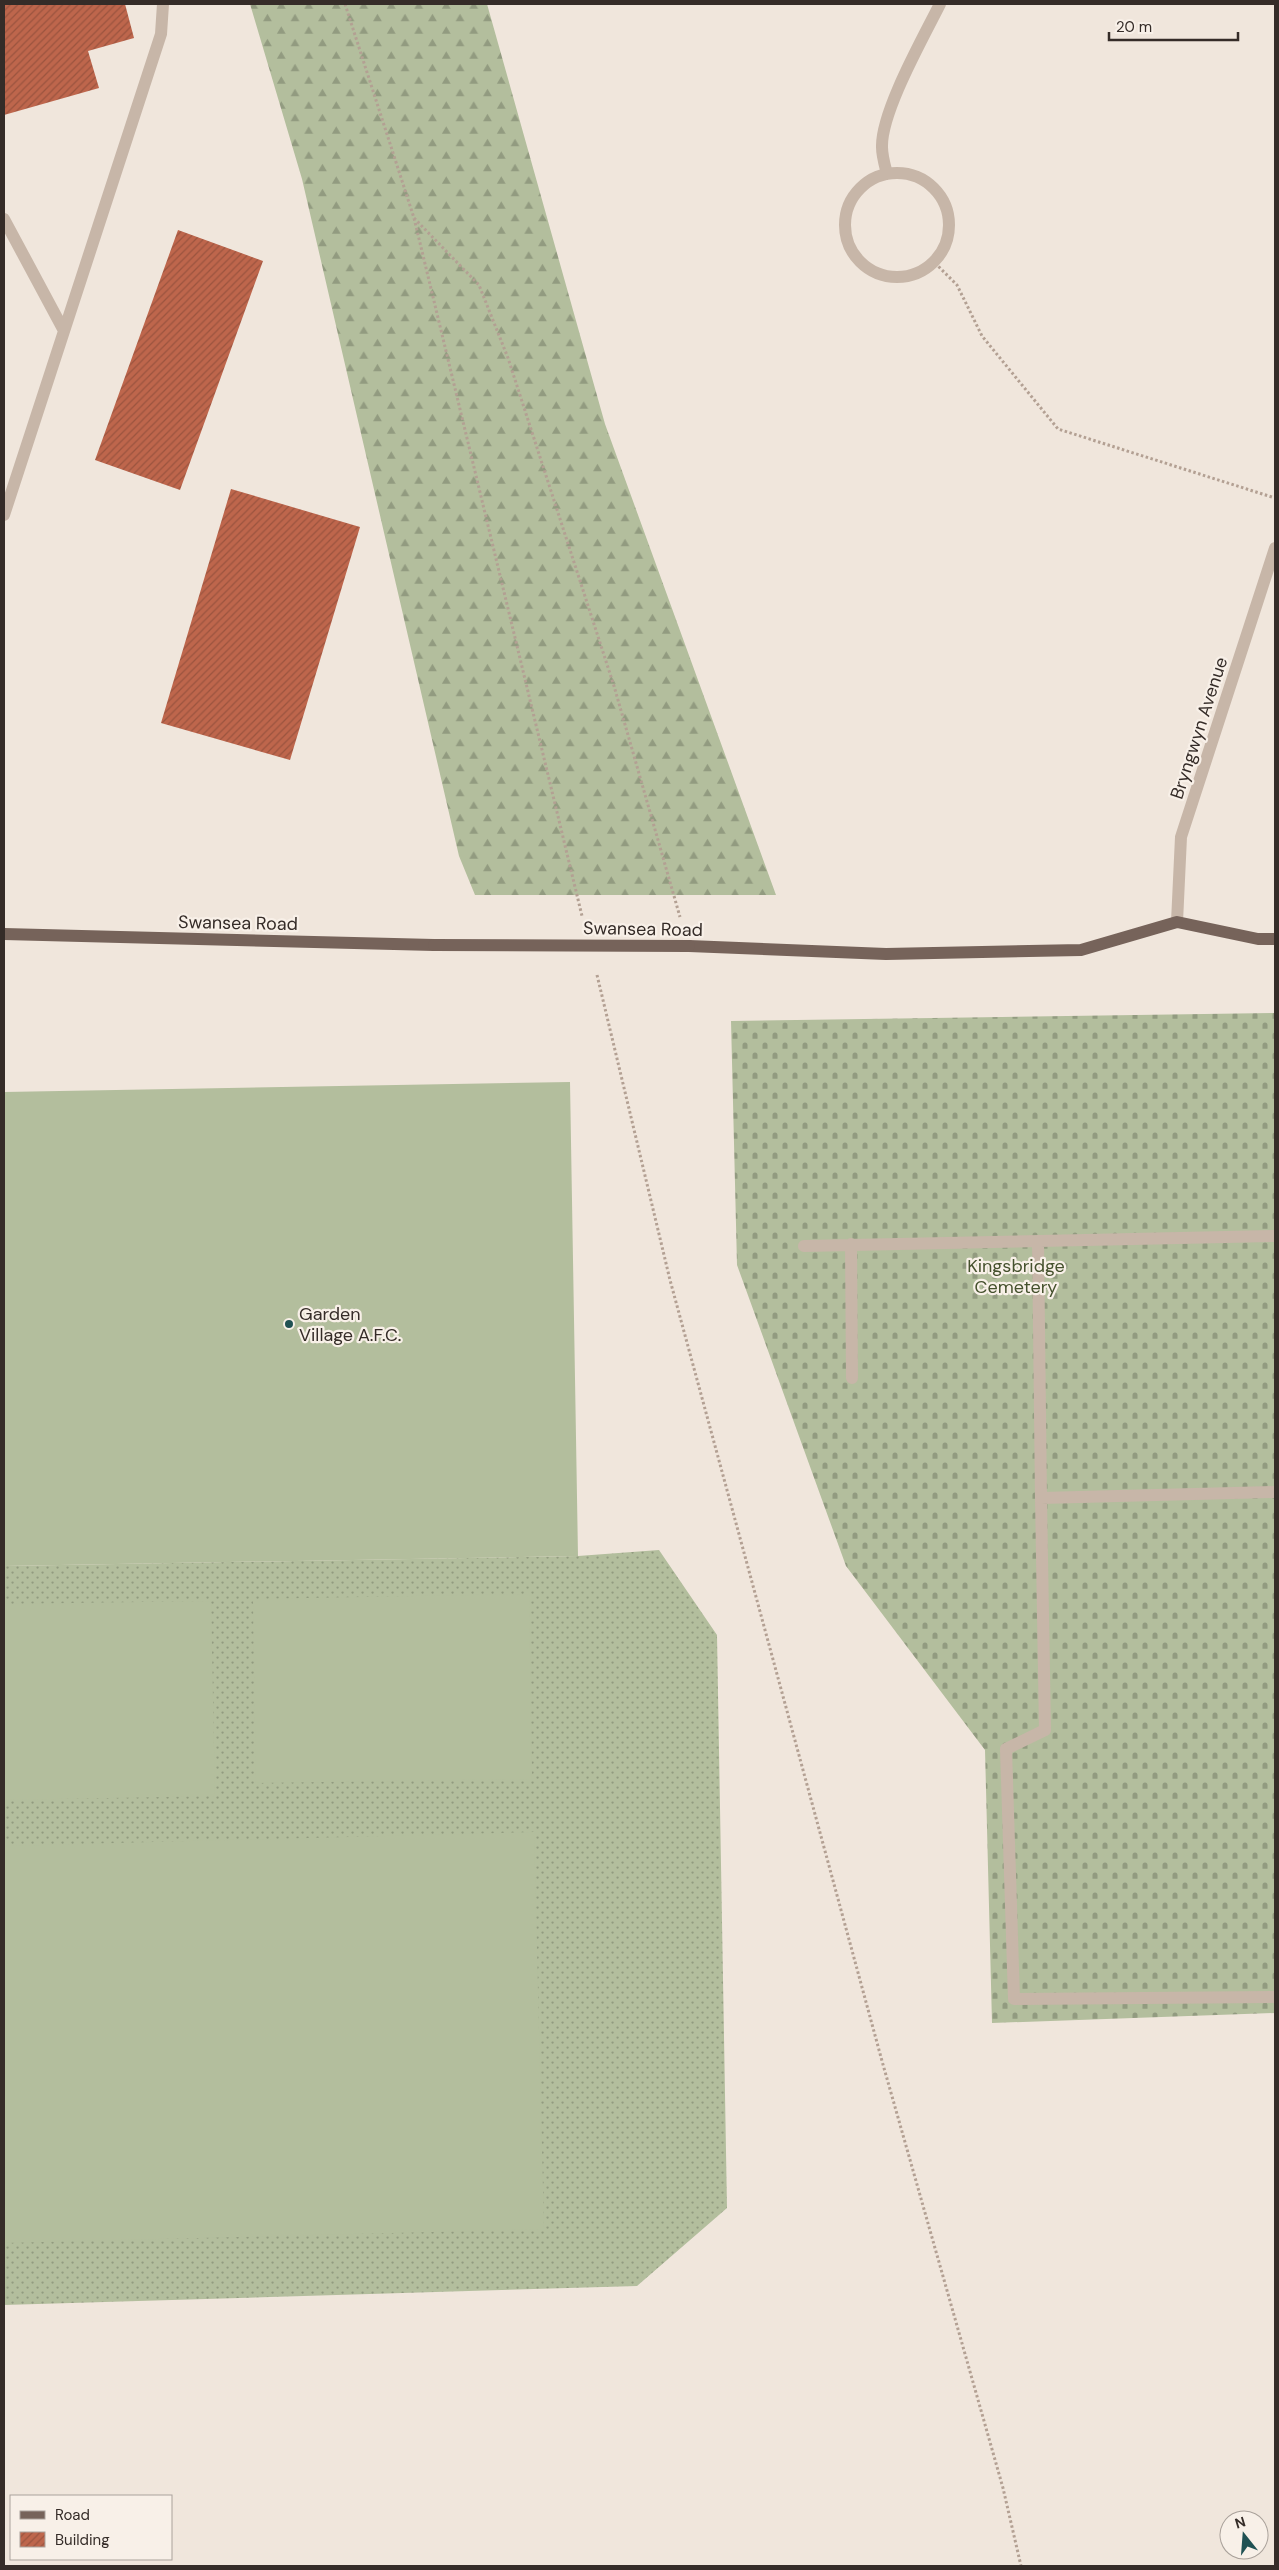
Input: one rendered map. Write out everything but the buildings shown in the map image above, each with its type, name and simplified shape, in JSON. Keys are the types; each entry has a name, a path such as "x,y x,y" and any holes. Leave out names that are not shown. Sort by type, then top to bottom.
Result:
{"main road":[{"name":"Swansea Road","path":"4,934 434,945 689,946 886,954 1081,950 1177,922 1258,939 1275,939"}],"street":[{"path":"4,515 160,34 163,4"},
{"path":"887,174 882,148 884,129 892,105 940,4"},
{"path":"904,173 920,178 934,188 944,201 949,216 949,233 944,248 935,263 921,272 906,278 890,277 874,272 860,263 851,250 845,235 845,218 850,203 859,189 872,180 887,174 904,173"},
{"path":"4,219 63,329"},
{"name":"Bryngwyn Avenue","path":"1177,922 1181,837 1275,548"},
{"path":"804,1246 1275,1236"},
{"path":"1038,1241 1045,1730 1006,1749 1014,1999 1275,1997"},
{"path":"851,1244 852,1378"},
{"path":"1041,1498 1275,1492"}],"path":[{"path":"345,4 414,218 584,923"},
{"path":"414,218 479,285 508,358 614,686 689,946"},
{"path":"935,263 957,285 982,336 1058,429 1275,498"},
{"path":"596,971 670,1280 882,2061 1003,2488 1021,2566"}],"green space":[{"path":"250,4 487,4 605,424 776,895 475,895 459,856 302,179"},
{"name":"Kingsbridge Cemetery","path":"1275,1013 1275,2013 992,2023 985,1750 846,1566 737,1265 731,1021"},
{"name":"Garden Village A.F.C.","path":"570,1082 578,1556 4,1566 4,1092"},
{"path":"659,1550 717,1635 727,2208 637,2286 4,2305 4,1566 578,1556"},
{"path":"529,1594 532,1779 256,1783 253,1599"},
{"path":"211,1601 215,1796 4,1800 4,1604"},
{"path":"534,1832 544,2229 4,2243 4,1846"}],"place":[{"name":"Garden Village A.F.C.","path":"289,1324"}]}
